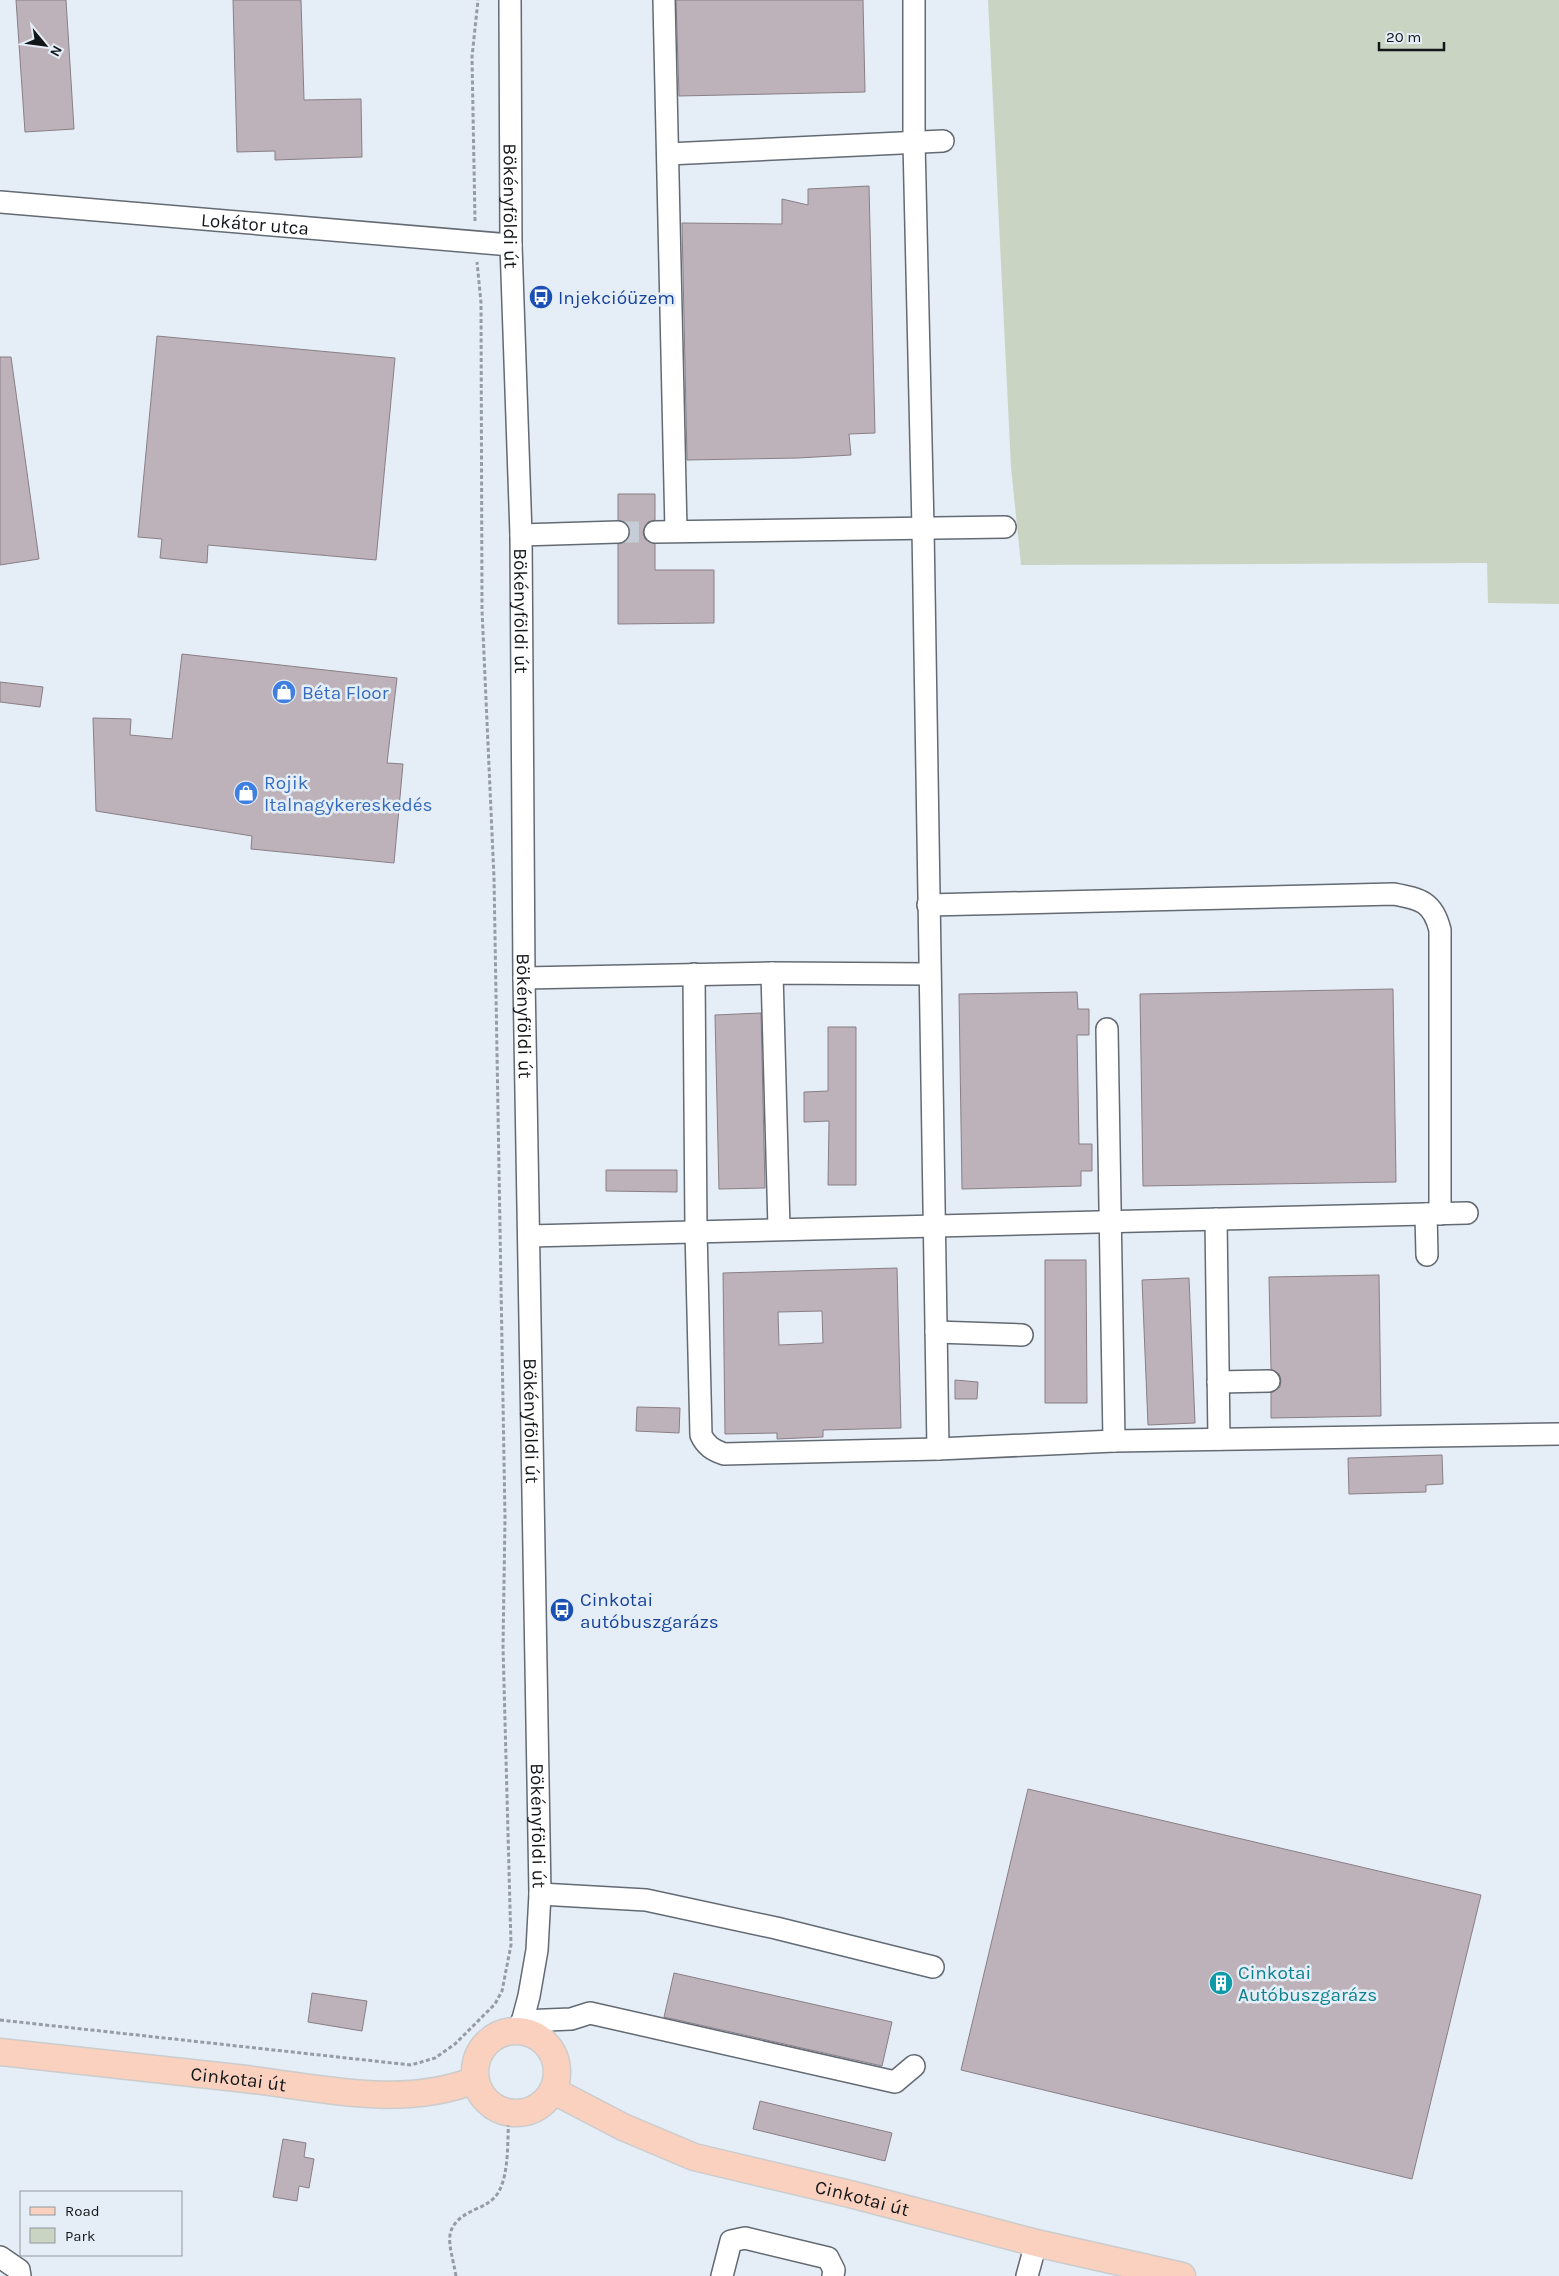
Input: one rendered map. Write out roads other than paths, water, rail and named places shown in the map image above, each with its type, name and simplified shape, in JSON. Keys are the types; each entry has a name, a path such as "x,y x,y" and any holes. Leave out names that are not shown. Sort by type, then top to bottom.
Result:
{"main road":[{"path":"521,2026 539,2036 553,2052 558,2071 554,2091 546,2102 535,2109 522,2113 509,2113 494,2107 481,2096 475,2080 476,2060 485,2044 501,2032 521,2026"},
{"name":"Cinkotai út","path":"0,2052 273,2082 362,2095 417,2095 461,2086 475,2080"},
{"name":"Cinkotai út","path":"554,2091 623,2127 694,2157 850,2194 1036,2243 1182,2276"}],"street":[{"name":"Bökényföldi út","path":"510,0 511,245 521,535 524,978 540,1894 537,1950 529,1996 521,2026"},
{"path":"664,0 676,531"},
{"path":"914,0 914,142 924,528 929,974 938,1449"},
{"path":"668,154 943,141"},
{"name":"Lokátor utca","path":"0,202 511,245"},
{"path":"655,532 1004,527"},
{"path":"521,535 618,532"},
{"path":"928,905 1394,894 1412,897 1426,904 1436,914 1440,930 1433,1214 1427,1255"},
{"path":"524,978 772,973 929,974"},
{"path":"772,973 779,1228"},
{"path":"694,974 696,1230 701,1435 709,1447 724,1454 938,1449 1114,1441 1559,1434"},
{"path":"1107,1029 1114,1441"},
{"path":"528,1236 696,1230 1467,1213"},
{"path":"1216,1219 1219,1439"},
{"path":"936,1332 1022,1335"},
{"path":"1218,1382 1269,1382"},
{"path":"540,1894 646,1900 776,1928 933,1967"},
{"path":"521,2026 571,2020 590,2014 895,2082 914,2066"},
{"path":"722,2276 731,2241 745,2238 828,2258 834,2270 833,2276"},
{"path":"1027,2276 1036,2243"},
{"path":"0,2257 19,2270 20,2276"}],"tunnel":[{"path":"618,532 655,532"}],"place":[{"name":"Injekcióüzem","path":"541,297"},
{"name":"Béta Floor","path":"284,692"},
{"name":"Rojik Italnagykereskedés","path":"246,793"},
{"name":"Cinkotai autóbuszgarázs","path":"562,1610"},
{"name":"Cinkotai Autóbuszgarázs","path":"1221,1983"}]}
